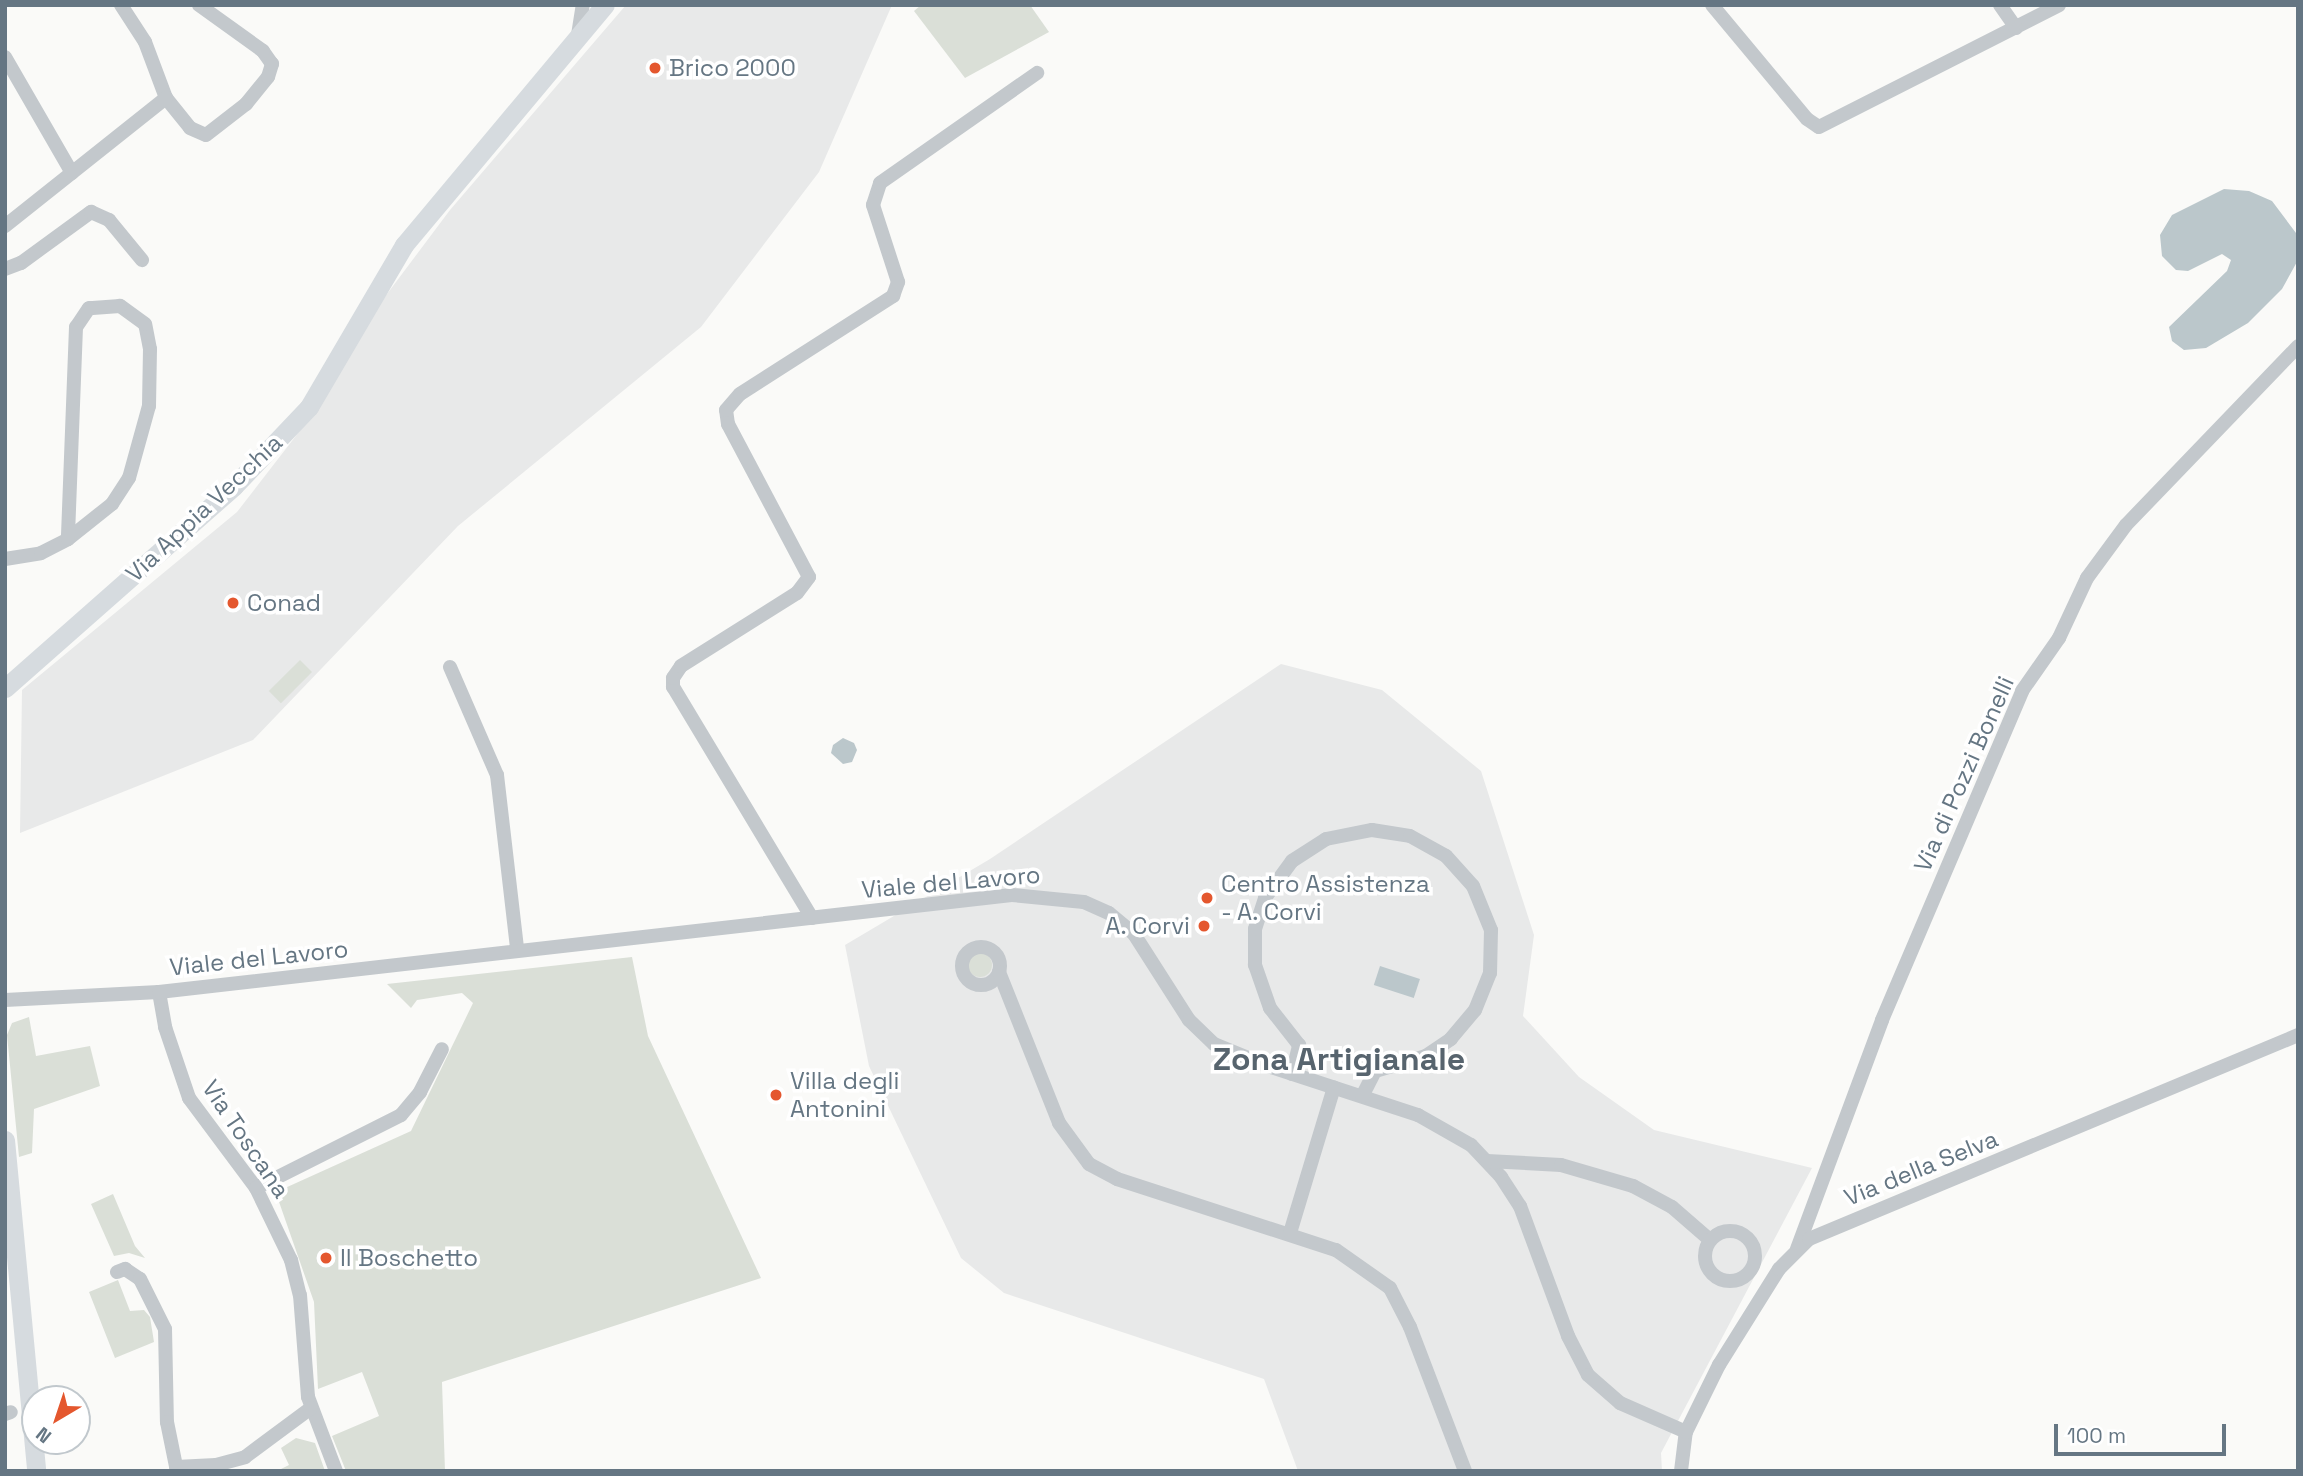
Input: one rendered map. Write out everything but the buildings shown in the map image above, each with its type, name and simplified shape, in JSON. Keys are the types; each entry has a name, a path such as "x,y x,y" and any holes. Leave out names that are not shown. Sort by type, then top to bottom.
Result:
{"main road":[{"name":"Via Appia Vecchia","path":"5,688 277,443 326,382 404,245 605,5"},
{"path":"5,1140 36,1471"}],"street":[{"path":"121,5 145,43 166,98 201,135 212,133 238,112 272,68 263,51 199,5"},
{"path":"1712,5 1807,119 1819,127 2059,5"},
{"path":"2000,5 2016,28"},
{"path":"578,36 584,7"},
{"path":"5,57 72,173"},
{"path":"812,918 673,687 673,678 681,666 797,593 809,580 808,567 730,428 726,410 740,394 893,296 898,282 873,205 880,183 1037,73"},
{"path":"5,226 166,98"},
{"path":"5,269 25,261 91,212 109,220 142,260"},
{"path":"5,559 41,552 68,539 122,491 145,426 150,389 148,335 139,317 120,306 89,307 76,327 68,539"},
{"name":"Via di Pozzi Bonelli","path":"1797,1248 1882,1020 2022,691 2059,638 2087,578 2126,525 2298,346"},
{"path":"450,667 487,744 500,788 517,949"},
{"path":"1292,1074 1299,1045 1270,1008 1255,965 1255,929 1265,898 1292,861 1326,839 1371,830 1409,836 1446,856 1473,886 1491,930 1490,972 1475,1010 1451,1039 1426,1056 1375,1071 1362,1096"},
{"name":"Viale del Lavoro","path":"5,1000 159,992 517,949 1012,895 1084,902 1110,913 1134,934 1206,1038 1292,1074 1432,1121 1487,1161 1528,1221 1565,1329 1588,1375 1630,1409 1686,1432"},
{"path":"999,972 1059,1123 1089,1164 1116,1179 1290,1233 1353,1259 1394,1294 1465,1471"},
{"name":"Via Toscana","path":"159,992 165,1027 189,1098 256,1188 296,1277 312,1408 336,1471"},
{"name":"Via della Selva","path":"1681,1471 1686,1432 1719,1365 1774,1276 1797,1248 1821,1233 2298,1035"},
{"path":"256,1188 401,1115 420,1092 442,1049"},
{"path":"1290,1233 1334,1087"},
{"path":"1487,1161 1561,1165 1633,1186 1672,1207 1710,1240"},
{"path":"117,1272 125,1269 140,1279 165,1329 167,1422 177,1469 216,1465 245,1457 312,1408"}],"shaded area":[{"path":"626,5 892,5 819,172 701,327 458,526 253,740 20,833 22,690 237,512 319,406 357,334 450,210"},
{"path":"921,5 1030,5 1049,32 965,78 914,11"},
{"path":"2224,189 2249,191 2272,201 2296,233 2298,260 2282,289 2248,323 2206,348 2184,350 2172,341 2169,327 2227,271 2231,260 2222,254 2188,271 2176,270 2162,256 2160,235 2172,215"},
{"path":"300,660 312,672 281,703 269,691"},
{"name":"Zona Artigianale","path":"1281,664 1382,690 1481,771 1534,935 1523,1016 1579,1077 1654,1130 1812,1168 1661,1453 1662,1471 1298,1471 1264,1379 1004,1293 961,1258 869,1066 845,945 990,859"},
{"path":"843,738 854,743 857,750 852,762 843,764 831,753 833,745"},
{"path":"980,953 991,960 992,965 985,976 980,977 969,970 968,965 975,954"},
{"path":"632,957 648,1036 761,1278 442,1382 445,1471 346,1471 332,1436 379,1416 362,1372 318,1389 314,1302 278,1199 285,1188 411,1131 473,1003 462,993 417,1000 411,1008 387,984"},
{"path":"1380,966 1420,979 1414,998 1374,985"},
{"path":"29,1017 36,1056 90,1046 100,1086 34,1109 32,1153 19,1157 7,1035 12,1023"},
{"path":"113,1194 135,1246 145,1258 129,1253 114,1256 91,1204"},
{"path":"118,1280 130,1311 144,1310 150,1317 154,1342 115,1358 89,1292"},
{"path":"296,1438 315,1443 325,1471 277,1471 289,1465 281,1448"}],"place":[{"name":"Brico 2000","path":"655,68"},
{"name":"Conad","path":"233,603"},
{"name":"Centro Assistenza - A. Corvi","path":"1207,898"},
{"name":"A. Corvi","path":"1204,926"},
{"name":"Villa degli Antonini","path":"776,1095"},
{"name":"Il Boschetto","path":"326,1258"}],"district":[{"name":"Zona Artigianale","path":"1339,1059"}]}
